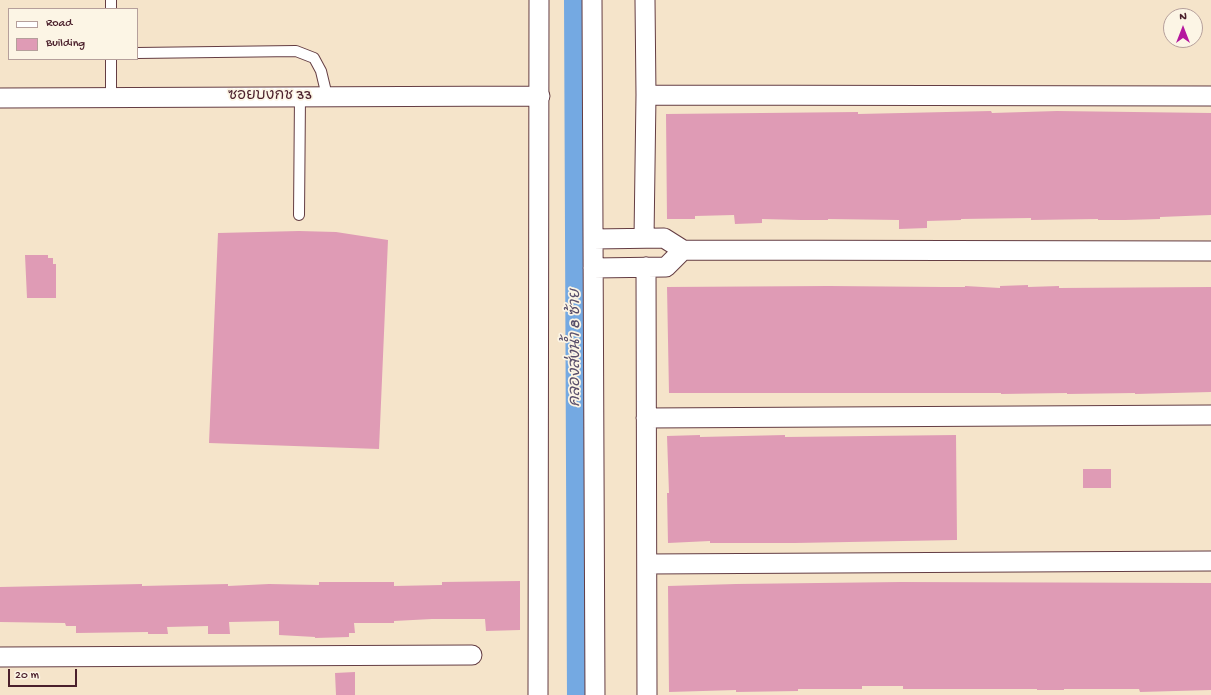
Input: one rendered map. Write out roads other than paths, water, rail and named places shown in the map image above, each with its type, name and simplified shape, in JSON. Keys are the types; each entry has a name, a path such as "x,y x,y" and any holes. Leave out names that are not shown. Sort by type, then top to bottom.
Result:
{"street":[{"path":"538,695 539,0"},
{"path":"592,0 595,695"},
{"path":"644,238 646,95 645,0"},
{"path":"646,95 1211,96"},
{"name":"ซอยบงกช 33","path":"0,98 540,96"},
{"path":"593,239 664,238 683,250 1211,251"},
{"path":"593,268 666,267 683,250"},
{"path":"646,267 647,695"},
{"path":"646,418 1211,415"},
{"path":"646,564 1211,561"},
{"path":"0,657 472,655"}],"lane":[{"path":"138,53 296,51 314,58 321,71 327,96"},
{"path":"111,60 111,98"},
{"path":"299,215 300,96"}],"waterway":[{"name":"คลองส่งน้ำ 8 ซ้าย","path":"576,0 579,695"}]}
